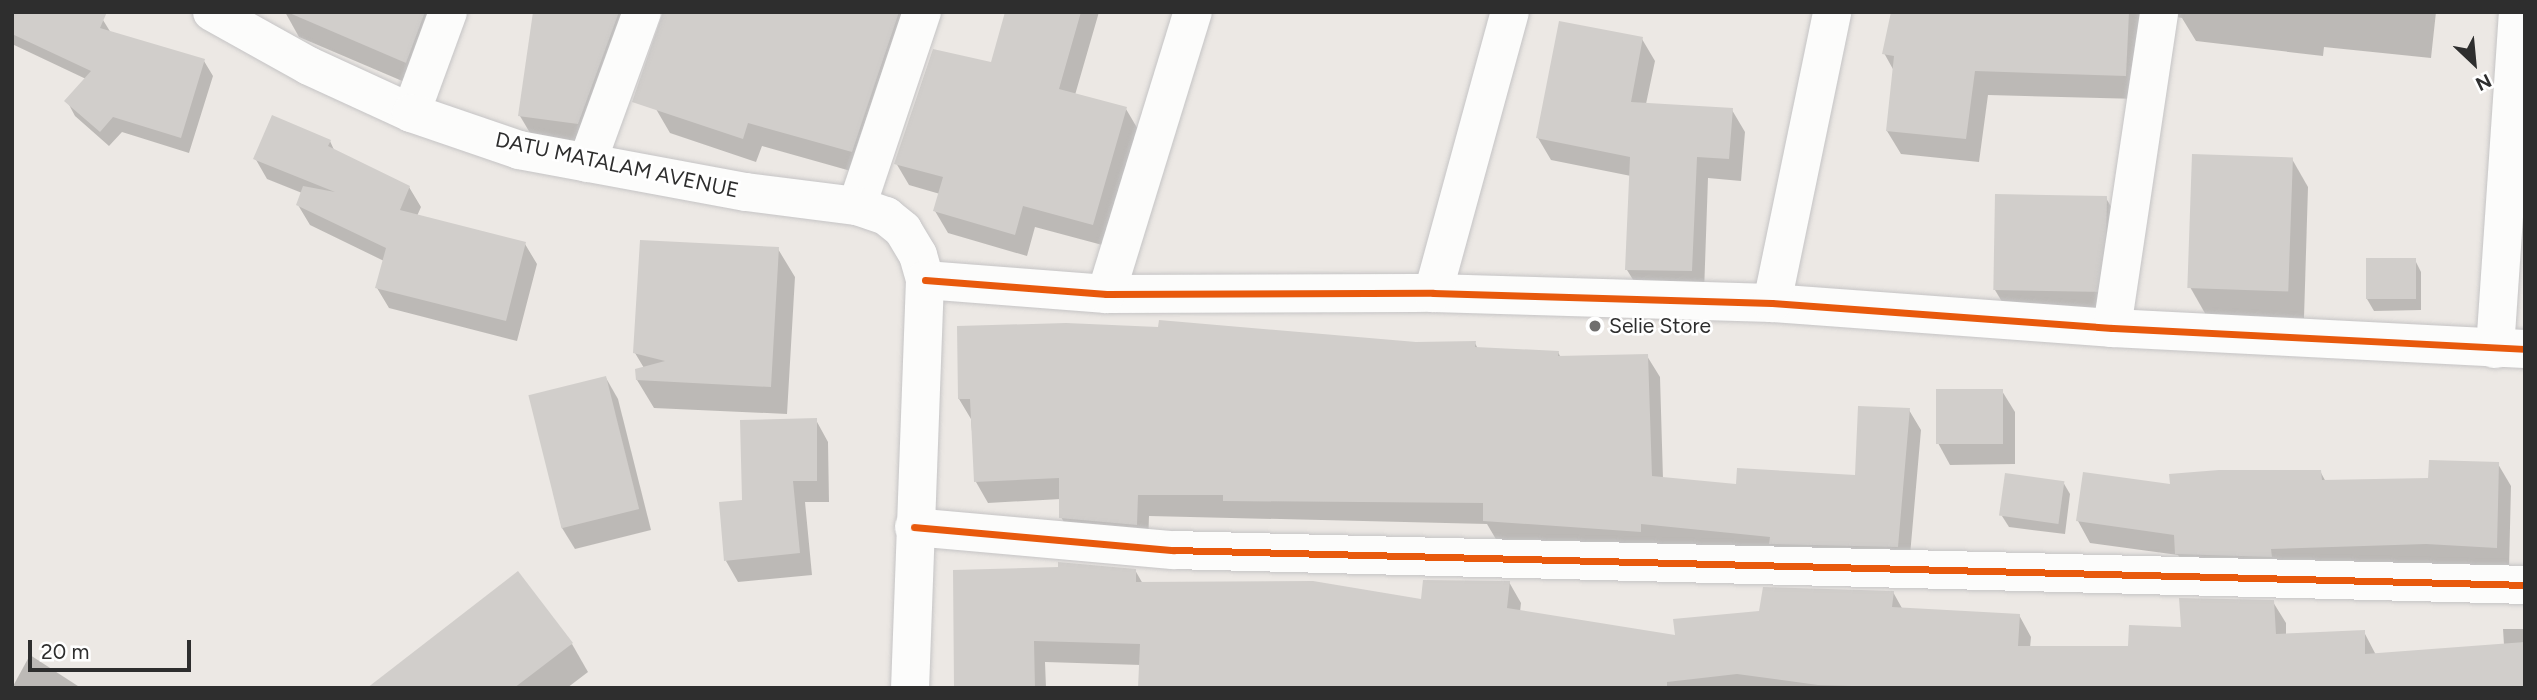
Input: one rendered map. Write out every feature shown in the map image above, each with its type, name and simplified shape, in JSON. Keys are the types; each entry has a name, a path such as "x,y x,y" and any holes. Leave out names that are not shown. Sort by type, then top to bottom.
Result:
{"street":[{"name":"DATU MATALAM AVENUE","path":"212,12 309,66 411,113 519,150 858,206 886,216 903,230 918,255 925,281"},
{"path":"411,113 448,12"},
{"path":"587,163 642,12"},
{"path":"858,206 922,12"},
{"path":"1106,294 1193,12"},
{"path":"1433,293 1510,12"},
{"path":"1772,303 1832,12"},
{"path":"2112,328 2159,12"},
{"path":"910,688 925,281 1106,294 1433,293 1772,303 2112,328 2510,349 2518,12"},
{"path":"914,527 1174,550 2525,585"}],"building":[{"path":"12,12 107,12 100,28 205,59 181,138 113,117 100,132 64,101 91,71 12,34"},
{"path":"287,12 425,12 406,63"},
{"path":"533,12 619,12 578,124 518,116"},
{"path":"663,12 899,12 852,152 748,123 743,139 632,102"},
{"path":"1005,12 1081,12 1059,89 1127,107 1093,225 1023,206 1015,235 933,211 943,177 894,164 933,49 991,62"},
{"path":"1891,12 2129,12 2126,76 1975,71 1966,139 1886,131 1894,56 1882,54"},
{"path":"1559,21 1643,37 1631,102 1733,108 1729,159 1697,157 1692,271 1625,270 1630,157 1536,138"},
{"path":"272,115 331,140 328,146 410,186 400,210 526,242 506,321 375,288 386,248 296,205 303,186 335,192 253,159"},
{"path":"2192,154 2293,158 2288,291 2187,288"},
{"path":"1995,194 2107,196 2105,292 1993,290"},
{"path":"640,240 779,247 771,387 636,380 635,369 665,361 633,353"},
{"path":"2366,258 2416,258 2416,299 2366,299"},
{"path":"1159,320 1416,342 1476,341 1475,347 1559,351 1558,356 1648,354 1652,476 1736,484 1737,468 1855,475 1858,406 1910,408 1898,547 1769,544 1770,537 1641,524 1641,532 1483,521 1483,503 1223,501 1223,495 1138,495 1137,525 1059,518 1059,478 974,482 970,399 958,399 957,326 1066,323 1158,327"},
{"path":"606,376 639,509 562,528 528,395"},
{"path":"1936,389 2003,389 2003,444 1936,444"},
{"path":"817,418 817,481 793,481 800,553 724,561 719,502 742,500 740,420"},
{"path":"2429,460 2499,462 2497,548 2426,544 2271,549 2272,557 2175,554 2174,535 2076,521 2083,472 2170,484 2169,474 2219,470 2321,470 2322,480 2428,478"},
{"path":"2005,473 2064,481 2058,524 1999,516"},
{"path":"1058,562 1136,569 1136,582 1313,581 1421,599 1423,580 1510,581 1507,608 1675,635 1673,619 1759,611 1763,587 1894,591 1892,607 2020,614 2018,646 2128,646 2129,625 2181,627 2179,598 2274,600 2276,634 2365,630 2365,654 2525,642 2525,688 1921,688 1818,685 1737,674 1667,682 1667,688 1138,688 1140,644 1034,641 1035,688 954,688 953,570 1058,567"},
{"path":"518,571 573,643 514,688 367,688"}],"cycle path":[{"path":"925,280 1106,294 1433,293 1772,303 2112,328 2525,349"},
{"path":"914,527 1173,550 2525,585"}],"place":[{"name":"Selie Store","path":"1595,326"}]}
